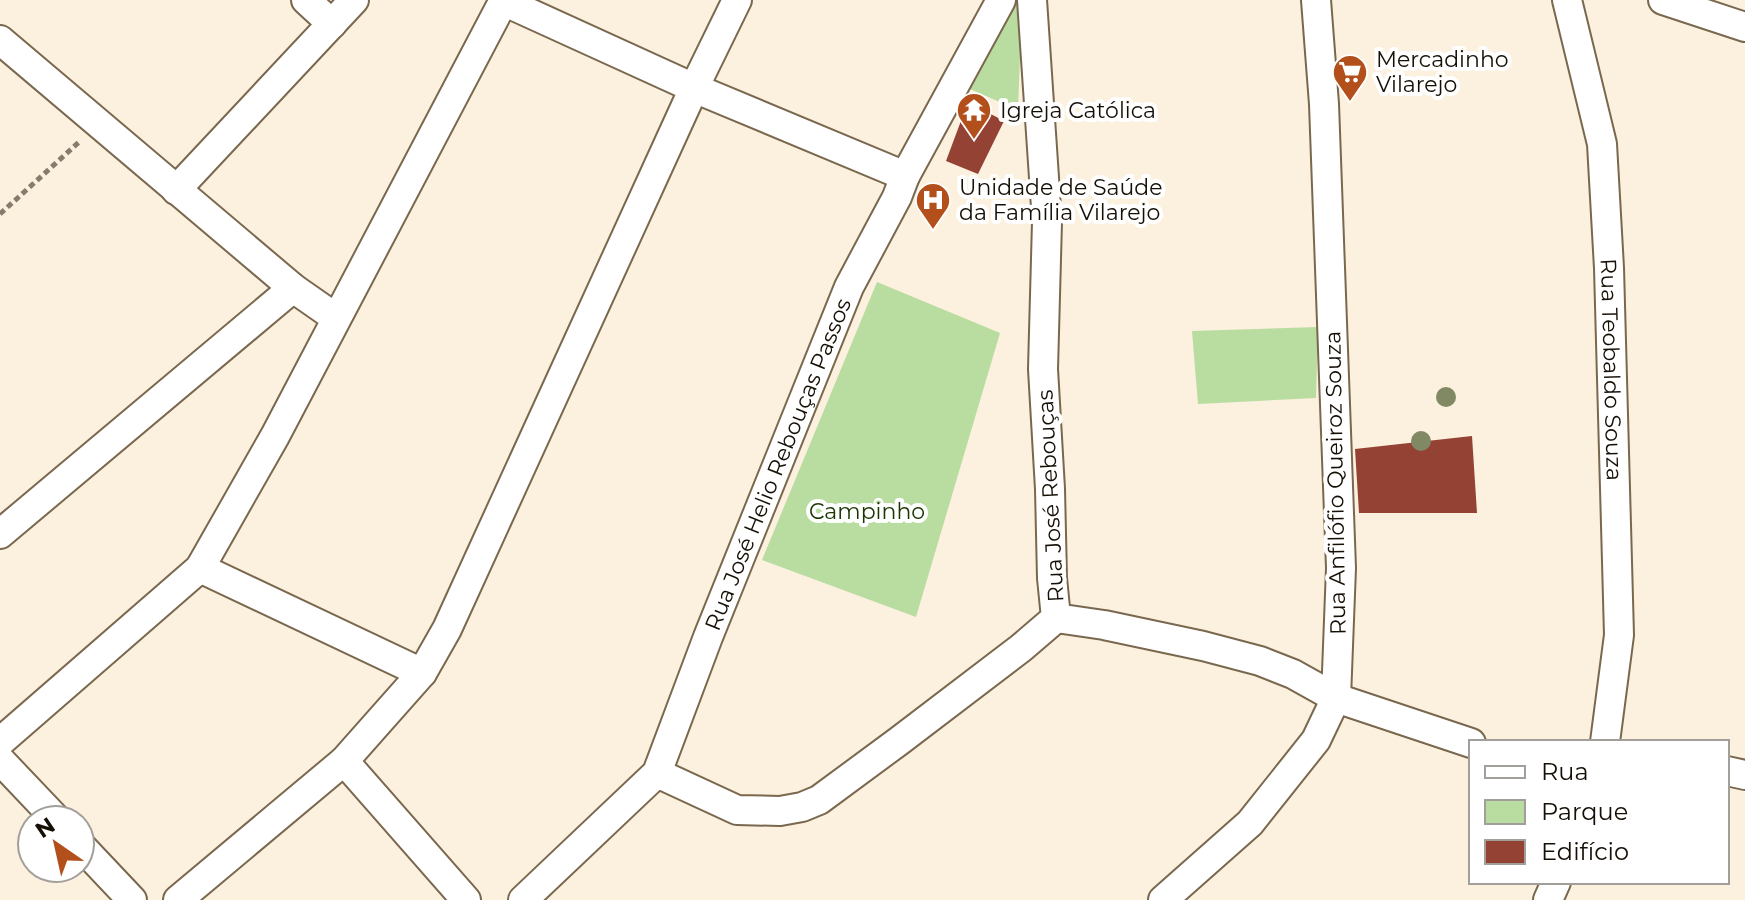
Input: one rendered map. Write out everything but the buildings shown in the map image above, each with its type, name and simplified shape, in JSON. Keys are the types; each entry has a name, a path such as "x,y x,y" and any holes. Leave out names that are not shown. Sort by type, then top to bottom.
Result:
{"street":[{"path":"306,0 332,24"},
{"path":"176,190 354,0"},
{"path":"0,742 200,568 275,436 504,0 694,88 905,176"},
{"path":"178,900 344,761 422,673 447,629 737,0"},
{"name":"Rua José Helio Rebouças Passos","path":"523,900 657,773 849,287 905,176 1001,0"},
{"name":"Rua José Rebouças","path":"657,773 737,810 780,811 802,807 819,800 899,741 1056,618 1043,369 1047,222 1032,0"},
{"name":"Rua Anfilófio Queiroz Souza","path":"1163,900 1250,823 1316,740 1336,698 1341,568 1324,104 1316,0"},
{"name":"Rua Teobaldo Souza","path":"1567,0 1602,144 1609,268 1619,635 1605,740"},
{"path":"1663,0 1745,27"},
{"path":"0,40 293,288 336,318"},
{"path":"0,534 293,288"},
{"path":"200,568 422,673"},
{"path":"1056,618 1104,625 1260,661 1293,674 1336,698 1469,742"},
{"path":"0,760 42,804"},
{"path":"344,761 466,900"},
{"path":"96,862 132,900"}],"path":[{"path":"0,214 98,124"}],"green space":[{"path":"1010,0 1022,0 1018,110 963,86"},
{"name":"Campinho","path":"877,282 1000,333 916,617 762,560"},
{"path":"1318,327 1316,398 1198,404 1192,331"}],"place":[{"name":"Mercadinho Vilarejo","path":"1350,103"},
{"name":"Igreja Católica","path":"974,141"},
{"name":"Unidade de Saúde da Família Vilarejo","path":"933,231"}]}
